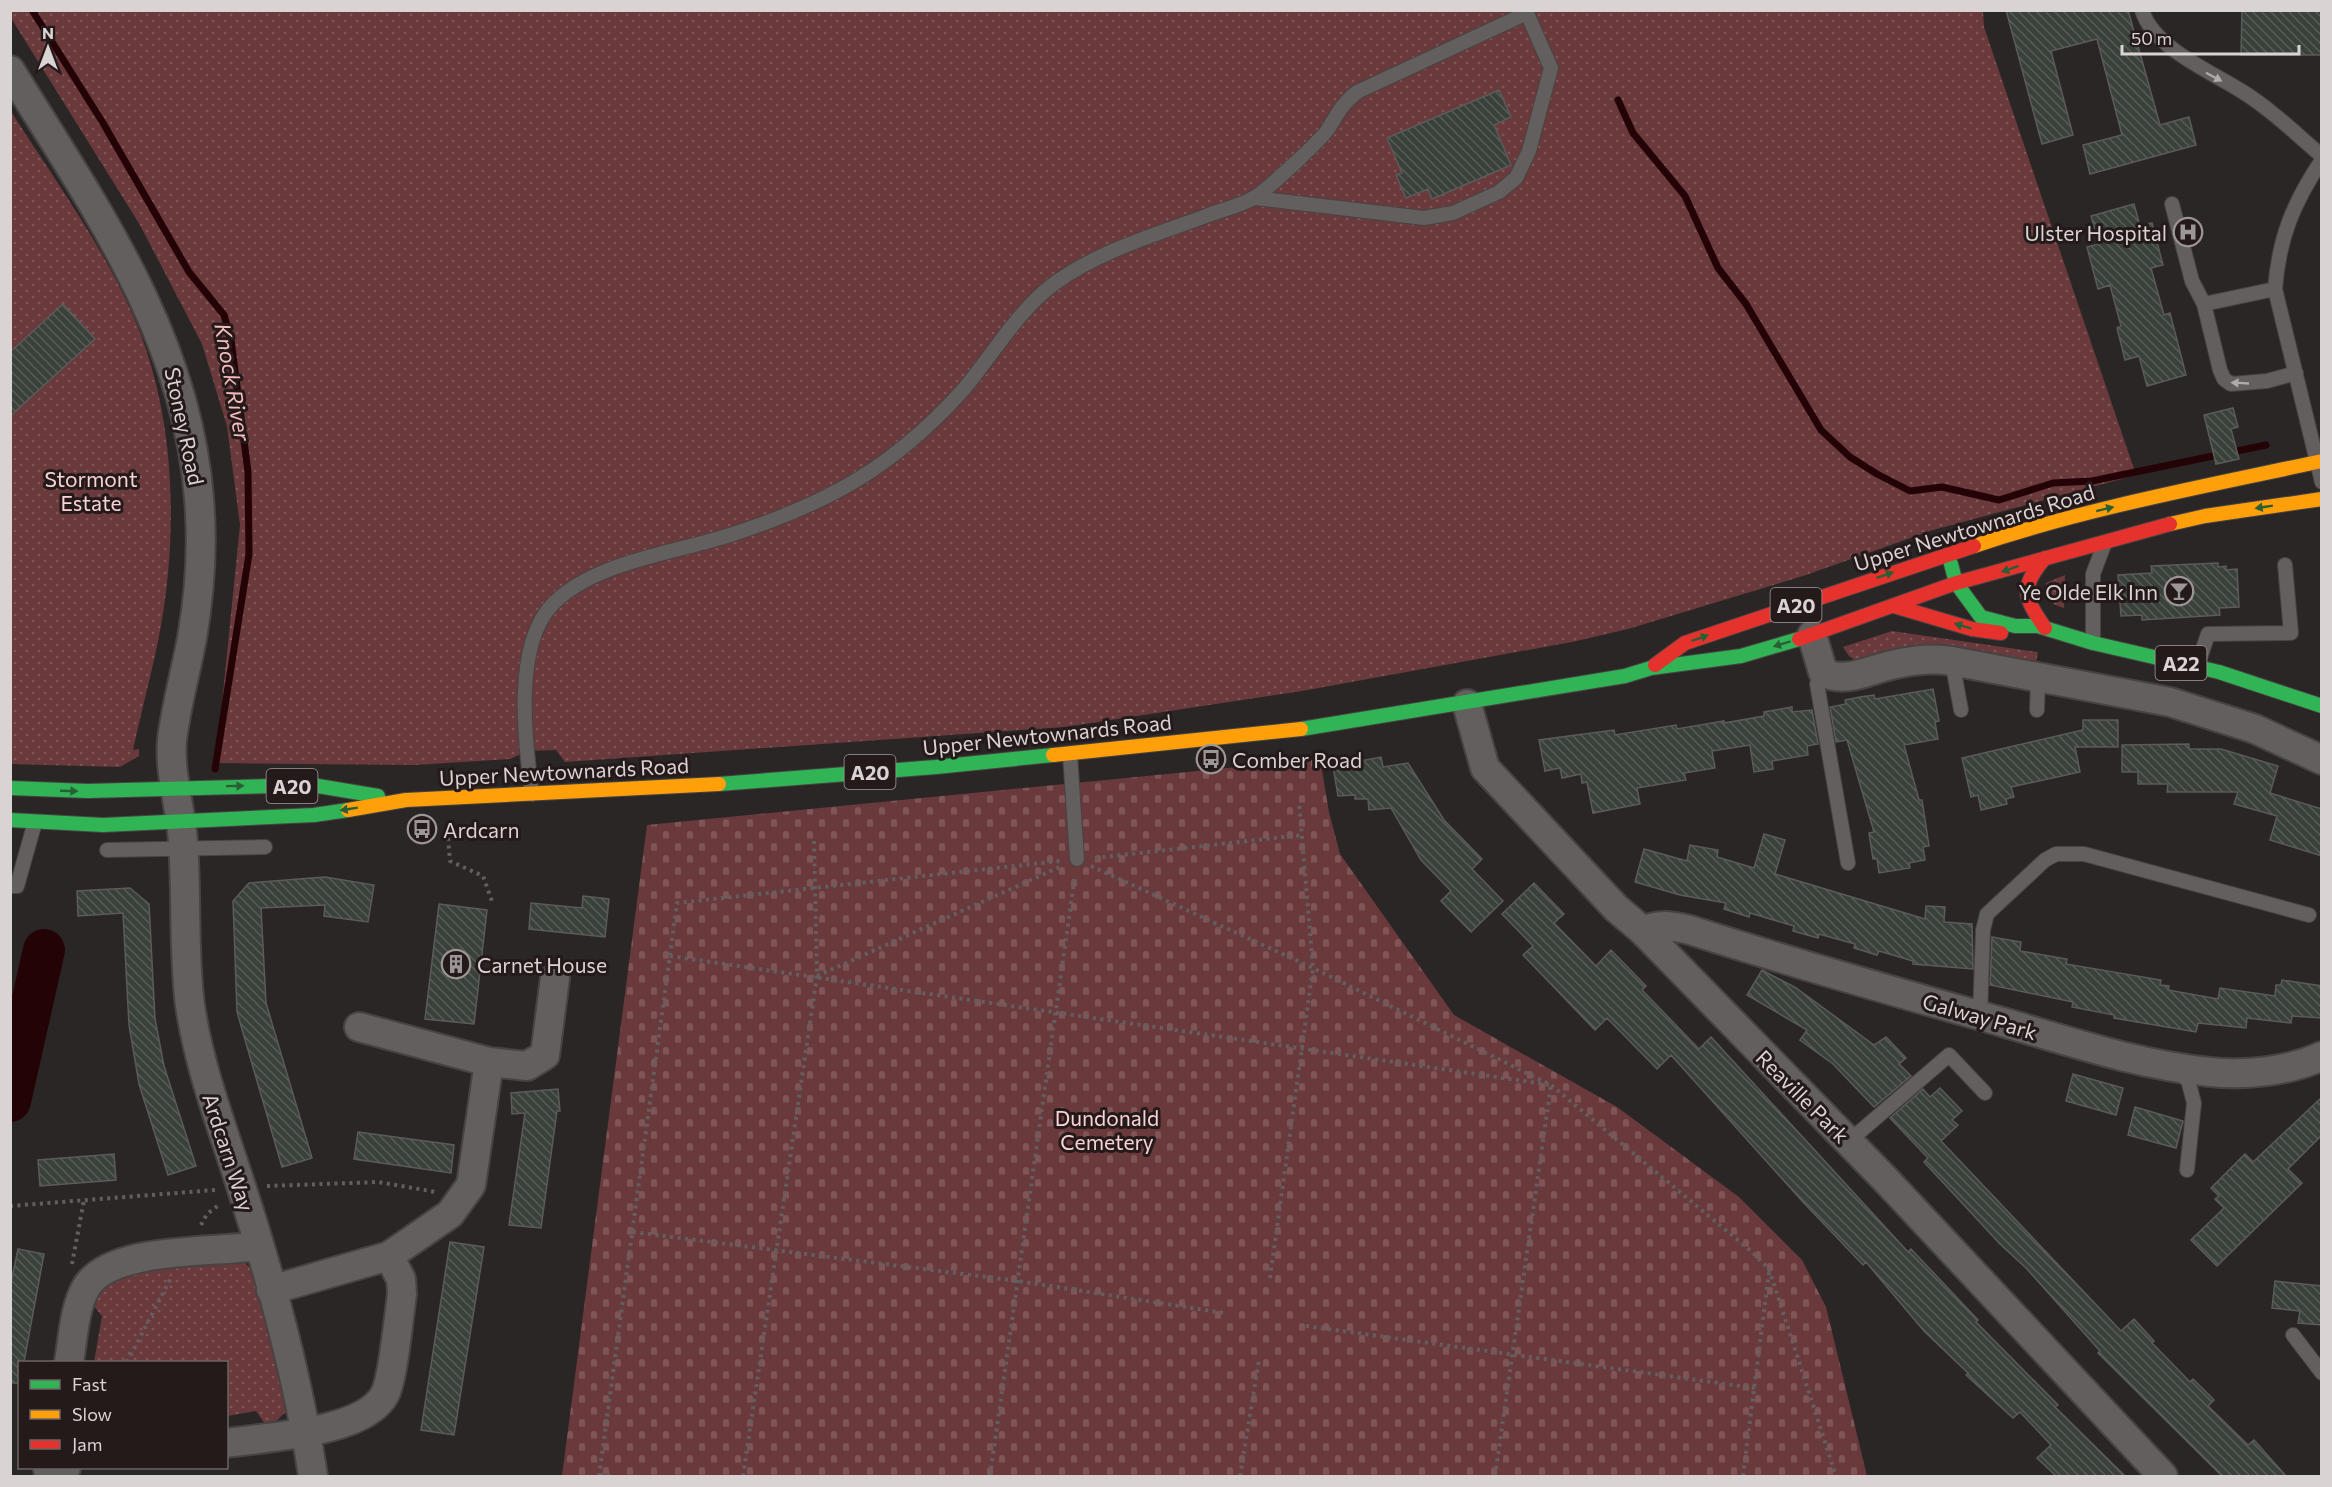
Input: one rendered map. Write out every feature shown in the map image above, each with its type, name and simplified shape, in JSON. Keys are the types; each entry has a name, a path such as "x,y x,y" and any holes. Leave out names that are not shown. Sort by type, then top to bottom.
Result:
{"highway":[{"name":"Upper Newtownards Road","path":"1651,668 1685,643 2043,523 2320,461"},
{"name":"Upper Newtownards Road","path":"10,820 103,825 314,815 406,800 532,796 683,787 1070,754 1317,727 1467,704 1625,676 1651,668 1741,656 1812,635 1956,584 2106,540 2205,516 2322,499"},
{"name":"A22","path":"1948,554 1956,584 1981,617 2015,626 2042,627"},
{"path":"1894,606 1972,628 2022,636 2042,627 2029,605 2025,590 2027,578 2045,558"},
{"path":"1956,584 1984,596"},
{"name":"A22","path":"2020,613 2042,627 2092,643 2196,667 2322,706"},
{"name":"Upper Newtownards Road","path":"10,788 88,791 312,786 406,800"}],"street":[{"name":"Stoney Road","path":"10,70 120,248 158,328 173,366 186,410 199,497 201,542 200,583 193,634 172,741 182,821"},
{"path":"1812,635 1823,672 1831,676 1841,678 1895,664 1939,659 1953,661 2038,679 2170,702 2255,729 2322,760"},
{"name":"Reaville Park","path":"1467,704 1485,768 1616,908 1643,931 1848,1142 2163,1476"},
{"name":"Ardcarn Way","path":"182,821 190,1003 208,1089 242,1187 272,1290 307,1432 313,1476"},
{"name":"Galway Park","path":"1643,931 1653,926 1670,926 1690,930 1980,1016 2169,1067 2213,1072 2256,1072 2310,1062 2322,1056"},
{"path":"359,1027 489,1062 527,1066 545,1055 555,978"},
{"path":"272,1290 388,1256 450,1214 471,1185 489,1062"},
{"path":"69,1361 80,1303 93,1278 110,1267 147,1257 258,1246"},
{"path":"228,1443 307,1432 347,1423 373,1412 386,1393 402,1294 401,1279 388,1256"}],"lane":[{"path":"2142,10 2145,22 2179,54 2277,116 2322,158 2298,196 2287,224 2277,257 2275,289 2320,461 2322,482"},
{"path":"532,796 527,751 526,668 532,640 549,607 576,583 632,563 732,534 840,490 885,460 926,427 963,390 1023,313 1054,283 1099,257 1255,198 1327,131 1340,107 1357,92 1527,13 1551,68 1529,151 1516,178 1499,192 1453,213 1424,218 1255,198"},
{"path":"2172,204 2192,281 2204,304 2220,370 2231,384 2267,381 2296,373"},
{"path":"2204,304 2275,289"},
{"path":"2092,643 2092,574 2106,540"},
{"path":"2196,667 2208,634 2291,633 2285,565"},
{"path":"1953,661 1961,710"},
{"path":"1823,672 1817,684 1848,863"},
{"path":"2037,710 2038,679"},
{"path":"1070,754 1077,859"},
{"path":"10,886 17,886 34,822"},
{"path":"107,850 266,847"},
{"path":"1980,1016 1983,930 1987,914 2019,882 2045,860 2056,854 2094,856 2309,915"},
{"path":"1848,1142 1949,1055 1985,1093"},
{"path":"2169,1067 2188,1080 2193,1096 2187,1170"},
{"path":"2293,1335 2322,1373"}],"path":[{"path":"1270,1278 1304,1050 1313,968 1299,802"},
{"path":"610,1476 600,1476 677,903 814,886 1302,835"},
{"path":"448,838 450,861 483,876 493,904"},
{"path":"743,1476 817,976 814,841"},
{"path":"990,1476 1077,859"},
{"path":"817,976 1077,859 1313,968 1551,1085 1769,1269 1836,1476"},
{"path":"670,956 1551,1085"},
{"path":"1495,1476 1551,1085"},
{"path":"10,1206 242,1187 378,1182 463,1196"},
{"path":"80,1303 69,1278 84,1200"},
{"path":"633,1232 1018,1281 1224,1313"},
{"path":"1743,1476 1769,1269"},
{"path":"1306,1326 1755,1388"},
{"path":"1240,1476 1259,1360"}],"green space":[{"path":"11,10 1983,11 1984,27 2136,475 1933,530 1806,575 1628,629 1572,642 1302,691 1064,727 565,762 556,750 527,751 510,759 415,765 216,763 240,525 227,426 202,344 140,225 11,18"},
{"name":"Stormont Estate","path":"10,110 75,209 119,286 145,347 156,383 163,420 171,495 171,533 164,607 133,750 139,749 139,756 120,767 11,764"},
{"path":"2065,575 2064,608 2049,600 2046,583"},
{"path":"1892,631 2038,652 2036,663 1859,663 1849,656 1843,647"},
{"name":"Dundonald Cemetery","path":"1320,759 1329,812 1340,854 1454,1015 1617,1107 1739,1197 1802,1260 1826,1307 1867,1476 562,1476 647,825"},
{"path":"243,1261 255,1273 287,1398 287,1411 268,1428 256,1411 228,1416 228,1361 94,1361 102,1316 90,1301 122,1268"}],"building":[{"path":"2006,10 2128,10 2160,125 2189,117 2196,145 2090,174 2083,145 2122,135 2097,39 2051,51 2073,135 2042,144"},
{"path":"2242,10 2322,10 2322,55 2241,55"},
{"path":"1499,90 1511,117 1494,125 1511,165 1432,199 1428,189 1406,198 1396,175 1402,173 1387,138"},
{"path":"2134,204 2140,226 2152,223 2163,265 2151,268 2164,315 2170,313 2186,375 2147,386 2139,356 2125,360 2117,328 2121,326 2110,285 2098,289 2087,247 2099,244 2091,216"},
{"path":"63,304 95,339 10,416 10,352"},
{"path":"2233,408 2238,427 2231,429 2239,459 2216,464 2204,415"},
{"name":"Ye Olde Elk Inn","path":"2218,563 2218,567 2226,566 2226,570 2237,569 2239,607 2219,608 2220,615 2142,620 2142,615 2121,616 2118,575 2152,573 2151,566"},
{"path":"1933,689 1939,721 1935,722 1938,739 1904,745 1919,800 1922,800 1929,846 1923,847 1925,860 1909,863 1910,868 1879,873 1877,859 1873,859 1869,833 1874,832 1847,740 1836,742 1830,707 1846,704 1845,700 1860,697 1874,695 1875,699"},
{"path":"1792,707 1792,712 1812,710 1818,744 1807,746 1808,755 1772,761 1773,769 1754,772 1750,745 1712,751 1715,768 1684,773 1686,780 1637,788 1640,804 1593,813 1587,782 1582,783 1581,774 1562,778 1560,768 1545,771 1539,740 1614,730 1615,735 1676,725 1677,729 1724,721 1724,723 1764,716 1764,712"},
{"path":"2083,720 2118,720 2118,747 2075,747 2080,772 2011,787 2014,797 2006,799 2007,804 1981,810 1978,795 1971,797 1962,758 2083,730"},
{"path":"2189,744 2189,749 2221,749 2278,766 2270,793 2322,809 2322,856 2270,840 2277,816 2234,804 2238,792 2167,792 2168,784 2138,784 2138,772 2122,772 2122,745"},
{"path":"1381,757 1383,767 1408,763 1444,820 1482,859 1472,869 1503,901 1471,932 1441,901 1451,891 1421,860 1391,808 1369,810 1368,799 1355,799 1355,795 1338,796 1333,766"},
{"path":"1764,834 1785,840 1775,874 1925,919 1926,906 1945,907 1944,922 1972,924 1973,969 1913,964 1913,961 1879,951 1877,955 1854,948 1855,944 1819,934 1818,938 1793,931 1794,926 1750,913 1749,917 1724,909 1726,903 1680,895 1635,882 1644,849 1687,861 1690,845 1718,850 1717,857 1754,868"},
{"path":"325,877 374,885 368,922 324,916 325,905 261,908 266,1003 312,1158 282,1167 237,1012 233,901 249,883"},
{"path":"1534,883 1564,914 1554,923 1596,966 1611,950 1646,986 1642,990 1699,1049 1711,1037 1908,1252 1911,1249 1978,1320 1976,1322 2058,1405 2055,1407 2125,1476 2056,1476 2037,1458 2051,1445 2020,1412 2013,1418 1966,1375 1968,1373 1924,1331 1866,1262 1863,1265 1803,1202 1671,1055 1657,1069 1607,1018 1595,1030 1523,955 1533,946 1502,914"},
{"path":"130,888 149,904 155,1019 164,1066 196,1166 168,1175 139,1084 129,1025 123,913 78,916 77,891"},
{"path":"583,896 609,899 605,937 529,929 531,903 582,908"},
{"name":"Carnet House","path":"439,904 487,910 474,1024 425,1019"},
{"path":"1992,937 2021,942 2020,951 2067,959 2066,964 2161,980 2160,985 2169,986 2168,990 2218,999 2220,988 2275,996 2276,985 2281,985 2282,980 2322,986 2322,1018 2292,1016 2291,1023 2247,1018 2246,1028 2198,1023 2196,1032 2114,1018 2114,1015 2072,1007 2073,1002 1990,985"},
{"path":"1762,970 1796,988 1874,1045 1886,1037 1906,1058 1899,1064 1911,1076 1874,1107 1833,1064 1800,1040 1807,1030 1747,995"},
{"path":"2073,1074 2123,1088 2116,1115 2066,1101"},
{"path":"1940,1088 1962,1111 1952,1120 1958,1125 1941,1141 2121,1331 2134,1319 2154,1341 2152,1343 2190,1382 2193,1379 2214,1400 2208,1406 2248,1445 2254,1440 2286,1476 2222,1476 2098,1353 2100,1351 2026,1268 2000,1244 1924,1162 1928,1158 1890,1118 1923,1089 1930,1097"},
{"path":"558,1089 560,1111 557,1111 541,1228 509,1225 525,1113 512,1114 511,1093"},
{"path":"2322,1097 2322,1135 2288,1169 2302,1183 2217,1266 2191,1240 2224,1208 2215,1199 2219,1196 2211,1188 2245,1154 2253,1162"},
{"path":"2135,1107 2183,1121 2176,1148 2128,1135"},
{"path":"358,1132 454,1145 451,1173 354,1159"},
{"path":"114,1154 116,1180 40,1186 38,1160"},
{"path":"450,1242 484,1247 454,1435 421,1430"},
{"path":"18,1249 44,1254 24,1361 18,1361 18,1383 10,1383 10,1288"},
{"path":"2275,1281 2322,1286 2322,1325 2298,1323 2300,1311 2272,1308"}],"waterway":[{"name":"Knock River","path":"32,10 103,123 189,272 224,315 231,340 248,472 249,554 215,769"},
{"path":"1618,100 1633,133 1685,196 1718,268 1746,304 1821,430 1850,457 1877,474 1910,491 1942,487 1999,500 2053,483 2092,481 2266,445"},
{"name":"Knock River","path":"10,1101 44,950"}],"traffic: fast":[{"path":"1951,564 1956,583 1981,617 2015,626 2038,626 2093,643 2219,672 2322,706"},
{"path":"1301,729 1625,676 1651,668 1741,656 1799,639"},
{"path":"719,784 936,767 1053,755"},
{"path":"10,788 88,791 312,785 378,796"},
{"path":"10,820 103,825 314,815 348,810"}],"traffic: slow":[{"path":"1974,546 2103,509 2322,461"},
{"path":"2170,524 2205,516 2322,499"},
{"path":"1053,755 1301,729"},
{"path":"348,810 406,800 719,784"}],"traffic: jam":[{"path":"1799,639 1956,583 2170,524"},
{"path":"1655,665 1685,643 1974,546"},
{"path":"2045,558 2031,577 2027,593 2032,608 2045,628"},
{"path":"1894,606 1972,629 2001,633"}],"place":[{"name":"Ulster Hospital","path":"2188,232"},
{"name":"Ye Olde Elk Inn","path":"2179,591"},
{"name":"Comber Road","path":"1211,759"},
{"name":"Ardcarn","path":"422,829"},
{"name":"Carnet House","path":"456,964"}]}
